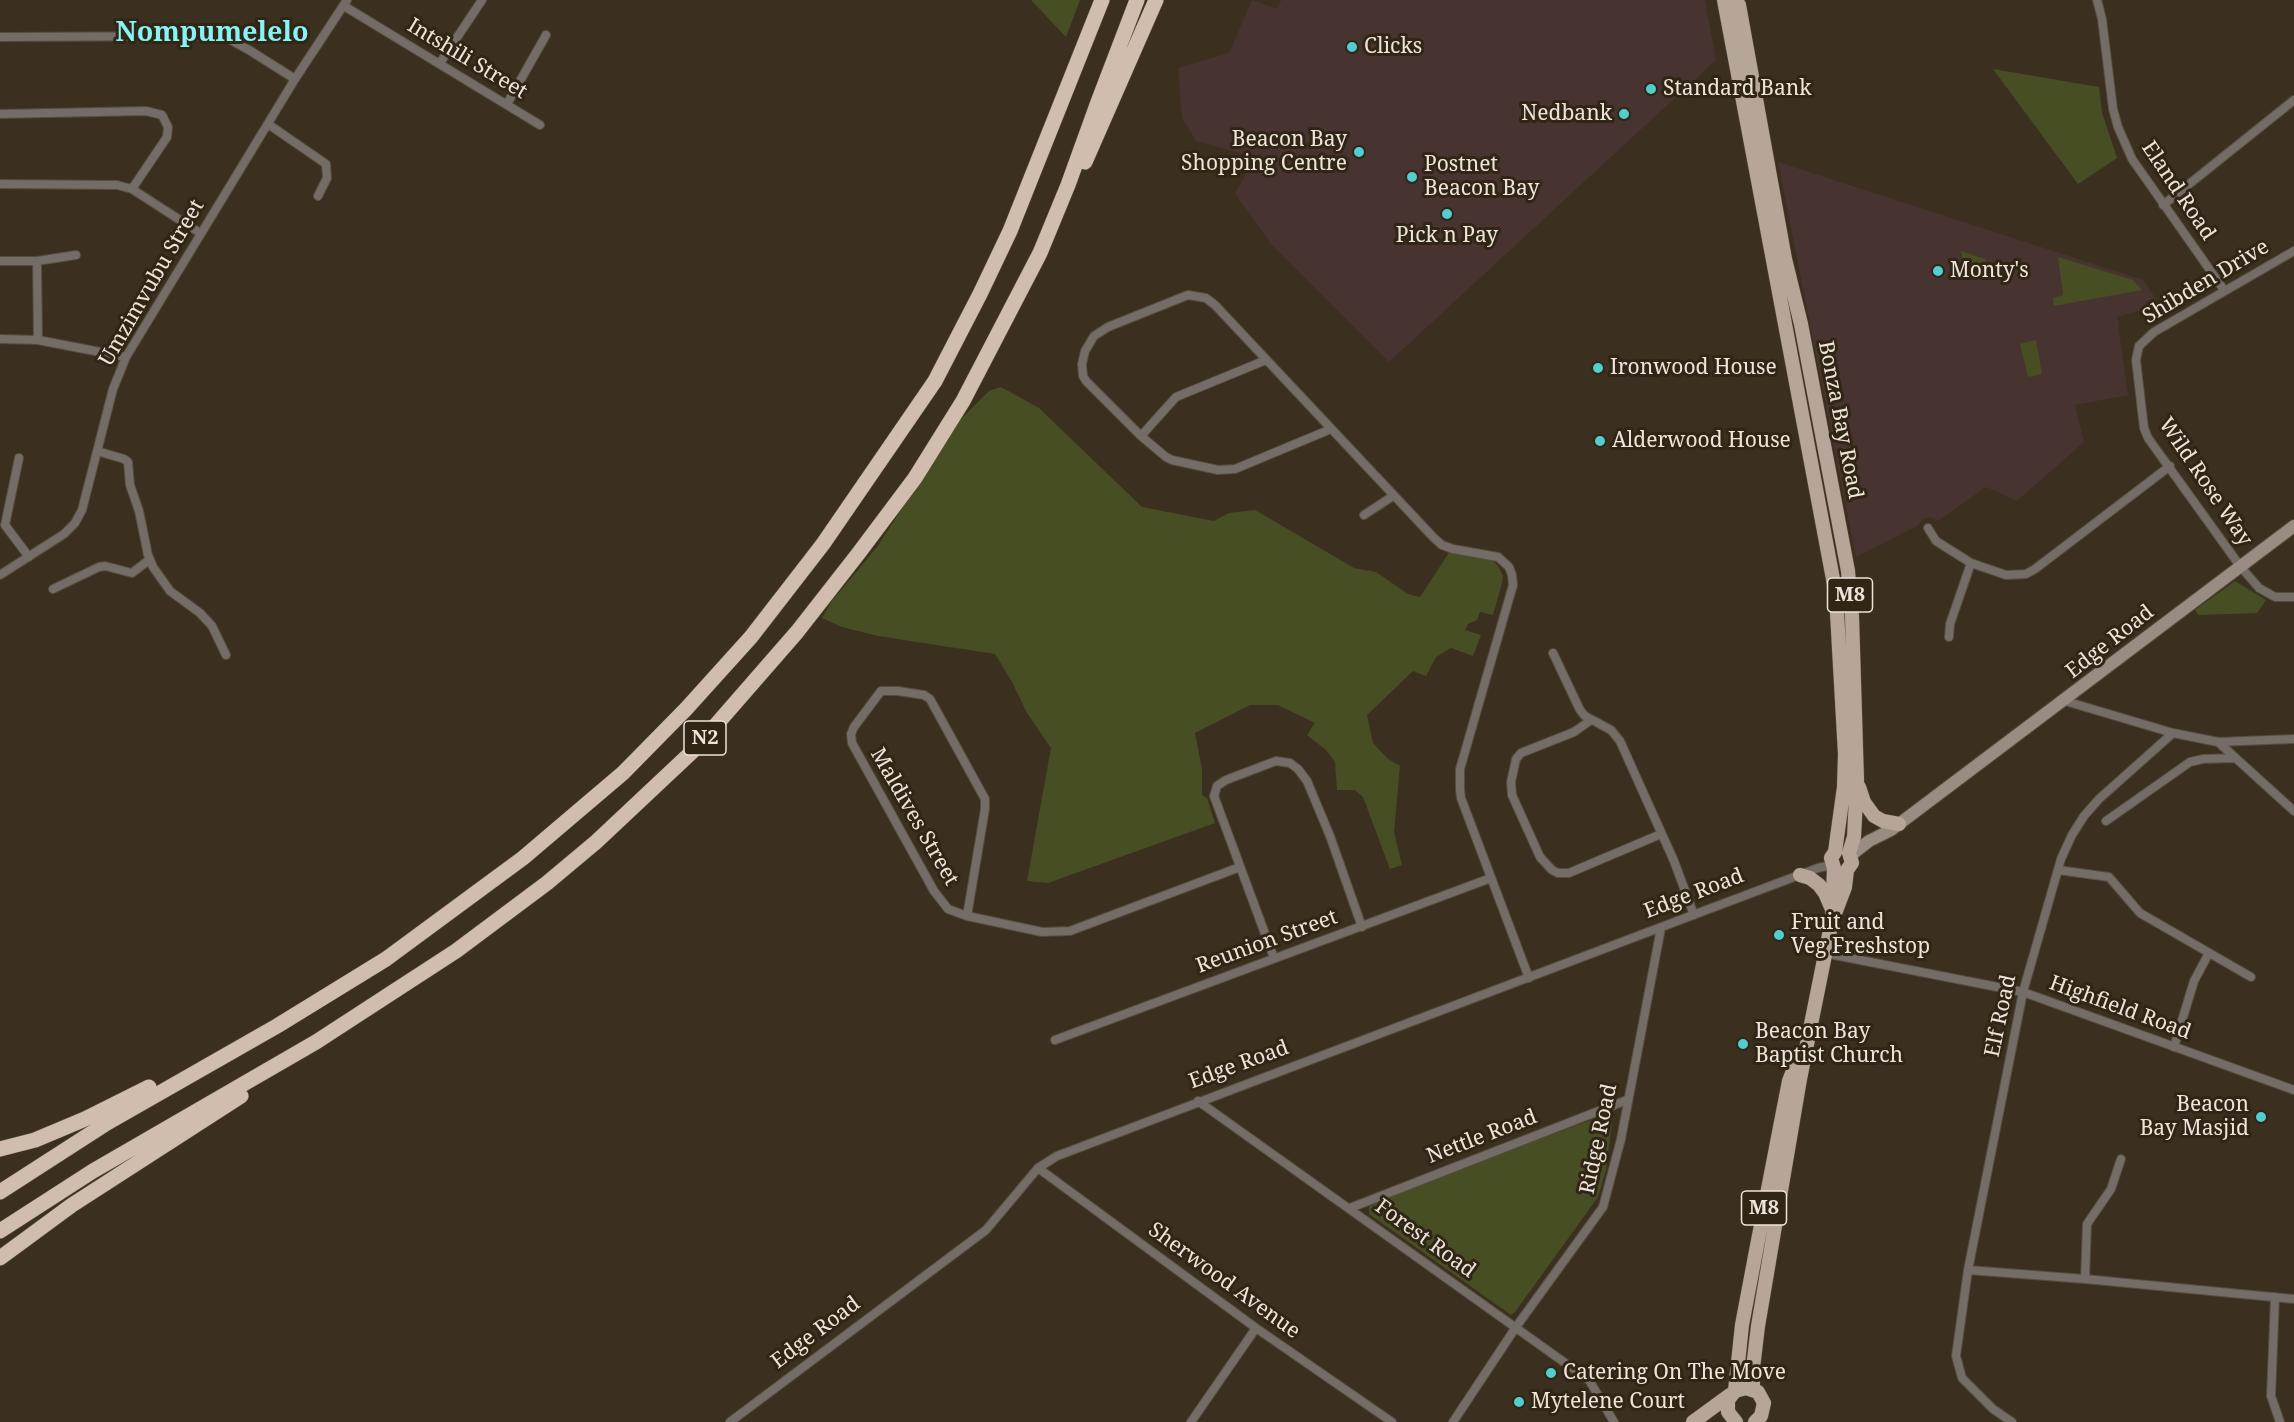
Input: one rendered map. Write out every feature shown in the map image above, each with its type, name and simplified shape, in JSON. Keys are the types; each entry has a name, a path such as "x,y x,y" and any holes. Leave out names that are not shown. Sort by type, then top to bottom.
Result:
{"highway":[{"name":"N2","path":"0,1192 107,1123 276,1026 386,959 523,858 623,773 686,709 743,645 823,544 935,381 980,294 1031,180 1102,0"},
{"name":"N2","path":"0,1231 93,1171 315,1042 456,951 548,883 652,791 730,710 797,632 915,478 963,401 1040,253 1068,185 1137,0"},
{"path":"1068,185 1083,166 1094,144 1155,0"},
{"path":"0,1149 35,1140 85,1119 147,1088 337,981 386,959"},
{"path":"0,1258 93,1192 269,1078 315,1042"}],"main road":[{"name":"Bonza Bay Road","path":"1724,0 1837,605 1845,754 1843,861 1845,887 1832,914 1809,1028 1756,1337 1753,1389"},
{"name":"Bonza Bay Road","path":"1736,0 1739,5 1785,259 1801,324 1848,571 1852,616 1857,780 1854,837 1843,861"},
{"path":"1857,780 1864,802 1874,816 1895,827"},
{"path":"1800,875 1810,878 1819,885 1825,893 1832,914"},
{"name":"Bonza Bay Road","path":"1734,1422 1728,1412 1728,1400 1733,1393 1742,1325 1789,1081 1809,1028"},
{"path":"1693,1422 1733,1393 1746,1388 1753,1389 1762,1397 1764,1410 1760,1420"}],"street":[{"path":"440,63 482,0"},
{"name":"Eland Road","path":"2097,0 2102,19 2113,109 2132,159 2224,290"},
{"name":"Intshili Street","path":"346,3 540,125"},
{"name":"Umzimvubu Street","path":"0,576 64,534 75,523 82,510 113,389 126,357 268,124 346,3"},
{"path":"507,104 546,35"},
{"path":"0,36 215,36 229,39 296,80"},
{"path":"2163,205 2294,100"},
{"path":"0,114 146,111 162,115 168,127 167,137 132,189"},
{"path":"268,124 326,164 327,178 318,196"},
{"path":"0,184 117,185 132,189 201,233"},
{"name":"Shibden Drive","path":"2139,346 2154,332 2294,251"},
{"path":"0,261 37,261 76,255"},
{"path":"37,261 38,340"},
{"path":"1331,429 1242,466 1226,470 1172,460 1141,436 1083,376 1082,364 1085,351 1100,331 1178,299 1196,295 1206,298 1442,545 1453,549 1493,555 1506,564 1511,571 1513,585 1460,776 1461,798 1529,978"},
{"path":"0,339 38,340 126,357"},
{"name":"Wild Rose Way","path":"2139,346 2136,360 2144,428 2240,566 2264,592 2275,597 2294,597"},
{"path":"1141,436 1176,398 1266,360"},
{"path":"97,451 128,462 130,485 139,511 149,560 170,591 200,613 212,626 226,655"},
{"path":"19,458 5,525 29,556"},
{"path":"1928,528 1936,541 1971,563 2011,576 2030,572 2170,466"},
{"path":"1364,515 1393,496"},
{"name":"Edge Road","path":"730,1422 986,1230 1038,1168 1057,1156 1800,875 1843,861 1869,841 1895,827 2065,701 2294,526"},
{"path":"53,589 99,567 105,566 132,573 149,560"},
{"path":"1949,638 1950,624 1971,563"},
{"path":"1553,653 1576,704 1585,716 1611,730 1620,741 1694,915"},
{"name":"Maldives Street","path":"967,916 986,809 985,799 930,699 924,695 881,691 854,727 851,734 852,743 939,899 948,909 967,916 1042,932 1070,932 1240,867"},
{"path":"2065,701 2173,733 2218,742 2294,739"},
{"path":"1591,720 1574,732 1521,753 1516,759 1511,782 1512,795 1540,857 1554,871 1569,873 1661,834"},
{"name":"Elf Road","path":"2012,1422 1993,1409 1962,1378 1957,1364 1957,1352 1968,1270 2023,992 2066,847 2084,816 2173,733"},
{"path":"2218,742 2294,811"},
{"path":"2106,821 2190,762 2235,758"},
{"path":"1274,958 1215,799 1215,791 1223,782 1250,771 1276,762 1290,763 1299,770 1311,789 1362,927"},
{"path":"2058,870 2109,878 2140,914 2250,977"},
{"name":"Reunion Street","path":"1055,1040 1491,878"},
{"name":"Ridge Road","path":"1453,1422 1516,1327 1603,1208 1621,1139 1661,928"},
{"name":"Highfield Road","path":"1824,953 2023,992 2294,1090"},
{"path":"2174,1047 2194,981 2210,953"},
{"name":"Nettle Road","path":"1350,1208 1627,1100"},
{"name":"Forest Road","path":"1198,1101 1589,1380 1613,1421"},
{"path":"2085,1279 2087,1224 2109,1193 2121,1159"},
{"name":"Sherwood Avenue","path":"1038,1168 1256,1328 1392,1422"},
{"path":"1968,1270 2294,1299"},
{"path":"2275,1297 2271,1396 2280,1422"},
{"path":"1191,1422 1256,1328"}],"shaded area":[{"path":"1252,0 1278,9 1281,0 1705,0 1716,60 1389,362 1273,246 1235,194 1255,157 1196,141 1182,118 1178,68 1229,53"},
{"path":"1778,162 2143,280 2160,305 2117,317 2128,395 2075,405 2084,442 2017,501 1986,487 1938,521 1930,517 1923,519 1917,526 1856,557"}],"green space":[{"path":"1031,0 1080,0 1066,37"},
{"path":"1993,69 2099,87 2102,113 2117,158 2078,184"},
{"path":"1961,251 1985,259 1988,274 1966,278"},
{"path":"2058,257 2133,280 2142,290 2054,306 2053,298 2063,295"},
{"path":"2036,340 2042,374 2028,377 2020,344"},
{"path":"1001,387 1039,408 1142,507 1214,521 1229,513 1255,510 1354,568 1376,572 1408,594 1420,597 1450,551 1492,560 1498,566 1503,576 1493,615 1480,612 1477,620 1468,624 1465,630 1481,635 1473,656 1451,648 1436,657 1426,676 1413,671 1367,715 1373,743 1388,759 1400,766 1394,832 1402,865 1390,869 1363,797 1355,790 1337,790 1335,762 1326,750 1307,735 1315,723 1278,705 1250,705 1195,733 1202,769 1202,795 1207,798 1215,823 1048,883 1027,881 1051,748 1027,713 995,654 878,636 842,627 822,618 832,601 877,547 959,421 989,391"},
{"path":"2235,581 2266,600 2257,613 2198,615 2195,610"},
{"path":"1610,1113 1613,1115 1606,1170 1598,1197 1511,1315 1369,1214 1369,1205 1377,1200"}],"place":[{"name":"Clicks","path":"1352,47"},
{"name":"Standard Bank","path":"1651,89"},
{"name":"Nedbank","path":"1624,114"},
{"name":"Beacon Bay Shopping Centre","path":"1359,152"},
{"name":"Postnet Beacon Bay","path":"1412,177"},
{"name":"Pick n Pay","path":"1447,214"},
{"name":"Monty's","path":"1938,271"},
{"name":"Ironwood House","path":"1598,368"},
{"name":"Alderwood House","path":"1600,441"},
{"name":"Fruit and Veg Freshstop","path":"1779,935"},
{"name":"Beacon Bay Baptist Church","path":"1743,1044"},
{"name":"Beacon Bay Masjid","path":"2261,1117"},
{"name":"Catering On The Move","path":"1551,1373"},
{"name":"Mytelene Court","path":"1519,1402"}],"district":[{"name":"Nompumelelo","path":"212,33"}]}
